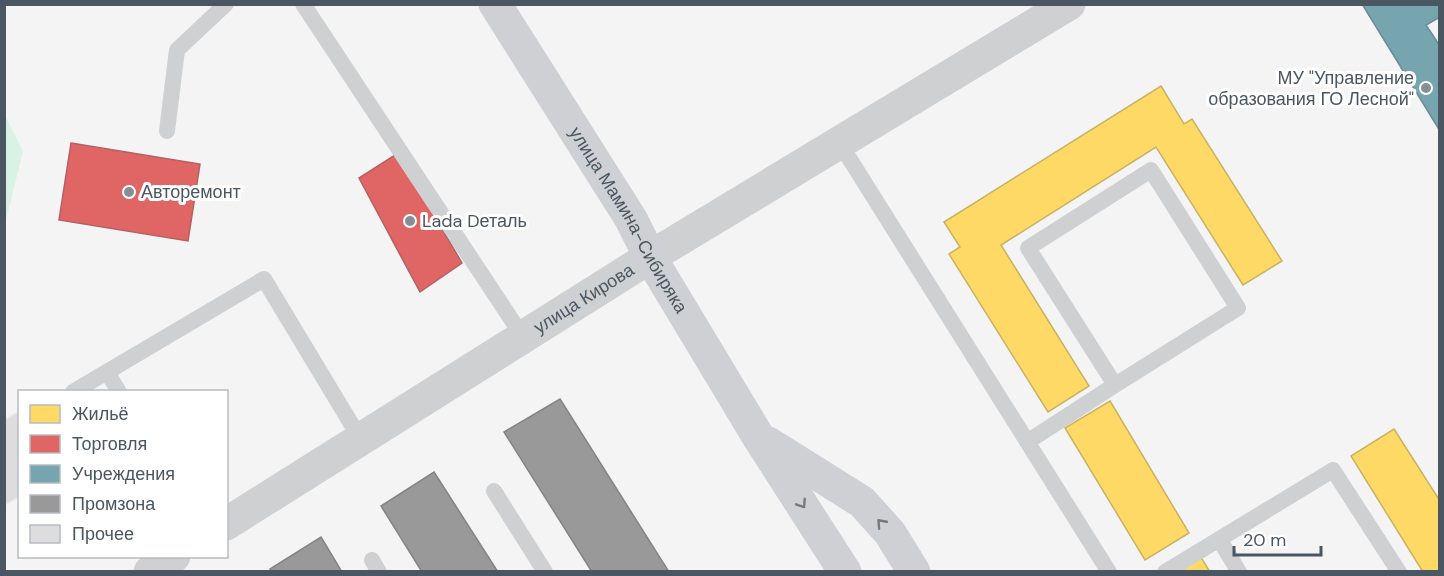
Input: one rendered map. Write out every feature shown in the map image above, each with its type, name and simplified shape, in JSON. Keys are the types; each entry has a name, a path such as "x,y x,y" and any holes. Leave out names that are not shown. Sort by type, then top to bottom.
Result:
{"main road":[{"name":"улица Мамина-Сибиряка","path":"495,4 631,219 650,257 759,438 845,572"},
{"name":"улица Мамина-Сибиряка","path":"759,438 862,502 890,533 914,572"}],"street":[{"name":"улица Кирова","path":"228,523 650,257 1068,4"},
{"path":"150,572 171,558"}],"lane":[{"path":"167,131 177,50 226,4"},
{"path":"303,4 523,337"},
{"path":"839,142 1109,572"},
{"path":"1027,442 1238,308 1150,170 1028,248 1115,385"},
{"path":"76,390 264,279 361,440"},
{"path":"107,372 118,390"},
{"path":"1165,572 1333,470 1399,572"},
{"path":"494,491 545,572"},
{"path":"1219,539 1239,572"}],"green space":[{"path":"5,115 23,151 5,224"}],"building: Жильё":[{"path":"1161,86 1184,124 1192,119 1282,261 1243,285 1156,147 1001,245 1089,386 1048,412 949,254 960,247 944,222"},
{"path":"1110,401 1189,533 1145,560 1065,428"},
{"path":"1394,429 1440,501 1440,572 1423,572 1351,456"},
{"path":"1199,554 1210,572 1172,572"}],"building: Торговля":[{"name":"Авторемонт","path":"71,143 200,164 188,241 59,220"},
{"name":"Lada Dеталь","path":"398,153 462,263 420,292 359,178"}],"building: Учреждения":[{"name":"МУ \"Управление образования ГО Лесной\"","path":"1362,4 1440,4 1440,17 1426,25 1440,46 1440,131"}],"building: Промзона":[{"path":"560,399 669,572 592,572 504,432"},
{"path":"434,472 498,572 422,572 381,506"},
{"path":"321,537 342,572 272,572 270,569"}],"building: Прочее":[{"path":"18,414 18,497 4,505 4,420"}],"place":[{"name":"МУ \"Управление образования ГО Лесной\"","path":"1426,88"},
{"name":"Авторемонт","path":"129,192"},
{"name":"Lada Dеталь","path":"410,221"}]}
